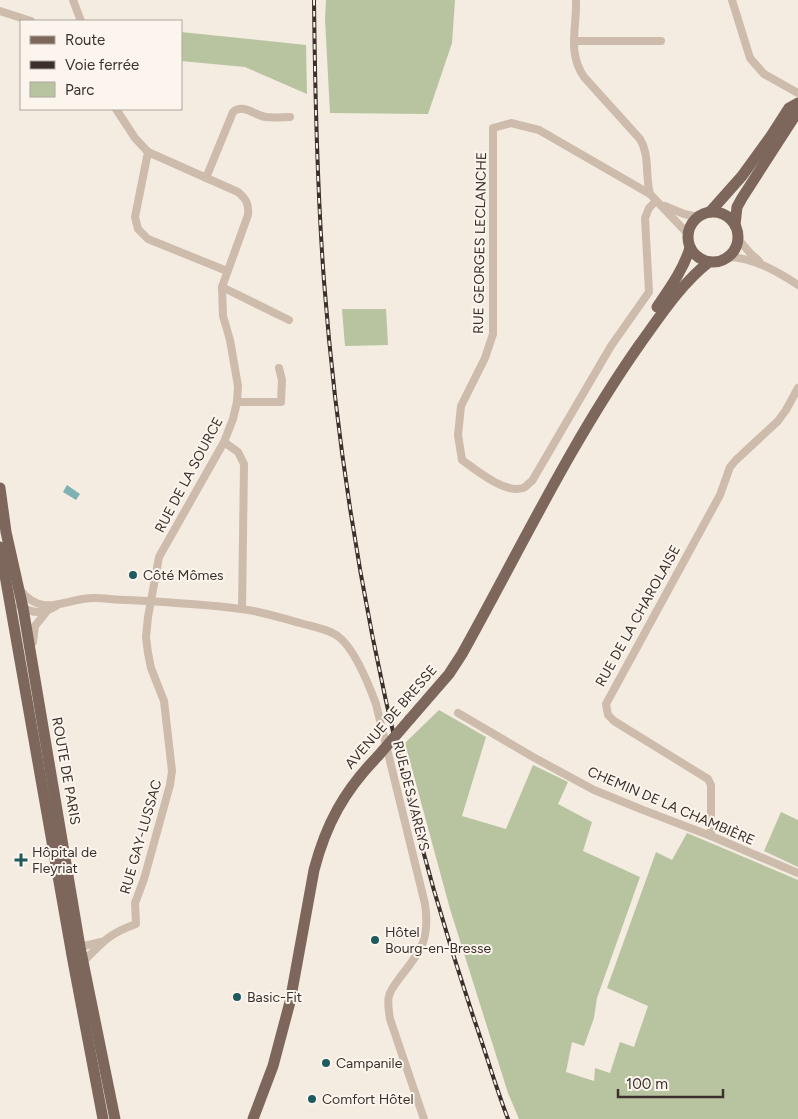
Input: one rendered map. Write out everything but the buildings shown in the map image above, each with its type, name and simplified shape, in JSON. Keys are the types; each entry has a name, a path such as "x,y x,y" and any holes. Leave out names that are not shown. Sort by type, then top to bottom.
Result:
{"main road":[{"path":"798,103 789,108 742,176 710,212 698,217 690,227 688,234 690,248 701,260 716,262 729,257 737,246 738,239 735,225 737,207 798,111"},
{"path":"710,212 725,215 735,225"},
{"name":"AVENUE DE BRESSE","path":"626,364 653,312 677,278 690,248"},
{"name":"AVENUE DE BRESSE","path":"252,1119 273,1066 290,1002 319,852 343,798 353,783 449,674 462,654 579,438 626,364 667,305 708,262"},
{"name":"ROUTE DE PARIS","path":"0,489 12,586 13,620 103,1119"},
{"name":"ROUTE DE PARIS","path":"0,547 12,586 23,608 80,947 115,1119"}],"street":[{"path":"73,0 81,20"},
{"path":"576,0 573,48 578,68 644,146 650,194 688,234"},
{"path":"732,0 750,58 764,74 798,93"},
{"path":"0,11 28,20"},
{"path":"574,41 661,40"},
{"path":"206,178 233,112 236,109 242,108 264,117 290,117"},
{"name":"RUE DE LA SOURCE","path":"117,110 135,138 148,152 238,192 249,205 248,215 222,288 223,316 230,340 238,386 237,402 224,442 159,558 151,601"},
{"name":"RUE GEORGES LECLANCHE","path":"650,194 539,130 511,123 494,128 494,334 485,358 461,406 458,435 462,460 478,472 502,486 517,489 524,488 532,480 611,346 649,292 645,218 649,208 656,201"},
{"path":"148,152 135,217 138,230 148,239 227,271"},
{"path":"656,201 684,214 698,217"},
{"path":"738,239 751,254 767,267"},
{"path":"729,257 748,260 767,267 798,284"},
{"path":"222,288 289,320"},
{"path":"237,402 281,402 282,380 279,368"},
{"name":"RUE DE LA CHAROLAISE","path":"711,836 711,785 708,780 614,721 608,715 606,704 720,495 730,468 736,460 778,421 798,388"},
{"path":"224,442 238,452 244,464 242,609"},
{"path":"0,515 6,532"},
{"path":"12,586 29,600 39,605"},
{"name":"RUE DES VAREYS","path":"23,608 31,605 59,604 83,598 151,601 242,609 318,628 334,634 348,646 376,704 428,922 422,946 414,960 390,991 388,1004 390,1019 424,1119"},
{"name":"RUE GAY-LUSSAC","path":"83,962 101,942 122,929 136,924 135,903 144,879 170,785 172,771 164,701 151,668 146,637 151,601"},
{"name":"RUE DES VAREYS","path":"34,674 33,629 47,612 59,604"},
{"path":"13,620 23,608 36,612 47,612"},
{"name":"CHEMIN DE LA CHAMBIÈRE","path":"458,713 594,790 711,836 798,874"},
{"name":"RUE GAY-LUSSAC","path":"80,947 101,942"},
{"path":"259,1119 273,1066"}],"green space":[{"path":"326,0 455,0 452,43 428,114 330,113 325,19"},
{"path":"182,32 306,45 307,94 245,67 182,61"},
{"path":"342,309 386,309 388,345 345,346"},
{"path":"439,710 486,737 462,816 506,829 533,765 568,782 558,804 592,822 583,851 640,877 597,998 594,1018 584,1046 572,1042 566,1072 594,1081 595,1068 610,1073 620,1042 634,1047 648,1006 607,988 656,852 672,860 687,833 798,880 798,1119 519,1119 508,1093 450,909 405,743"},
{"path":"781,812 798,820 798,867 764,851"}],"water":[{"path":"67,485 80,494 76,500 63,492"}],"railway":[{"path":"314,0 317,141 324,281 344,468 359,560 376,653 396,745 419,836 445,927 508,1119"}],"place":[{"name":"Côté Mômes","path":"133,575"},
{"name":"Hôpital de Fleyriat","path":"21,860"},
{"name":"Hôtel Bourg-en-Bresse","path":"375,940"},
{"name":"Basic-Fit","path":"237,997"},
{"name":"Campanile","path":"326,1063"},
{"name":"Comfort Hôtel","path":"312,1099"}]}
